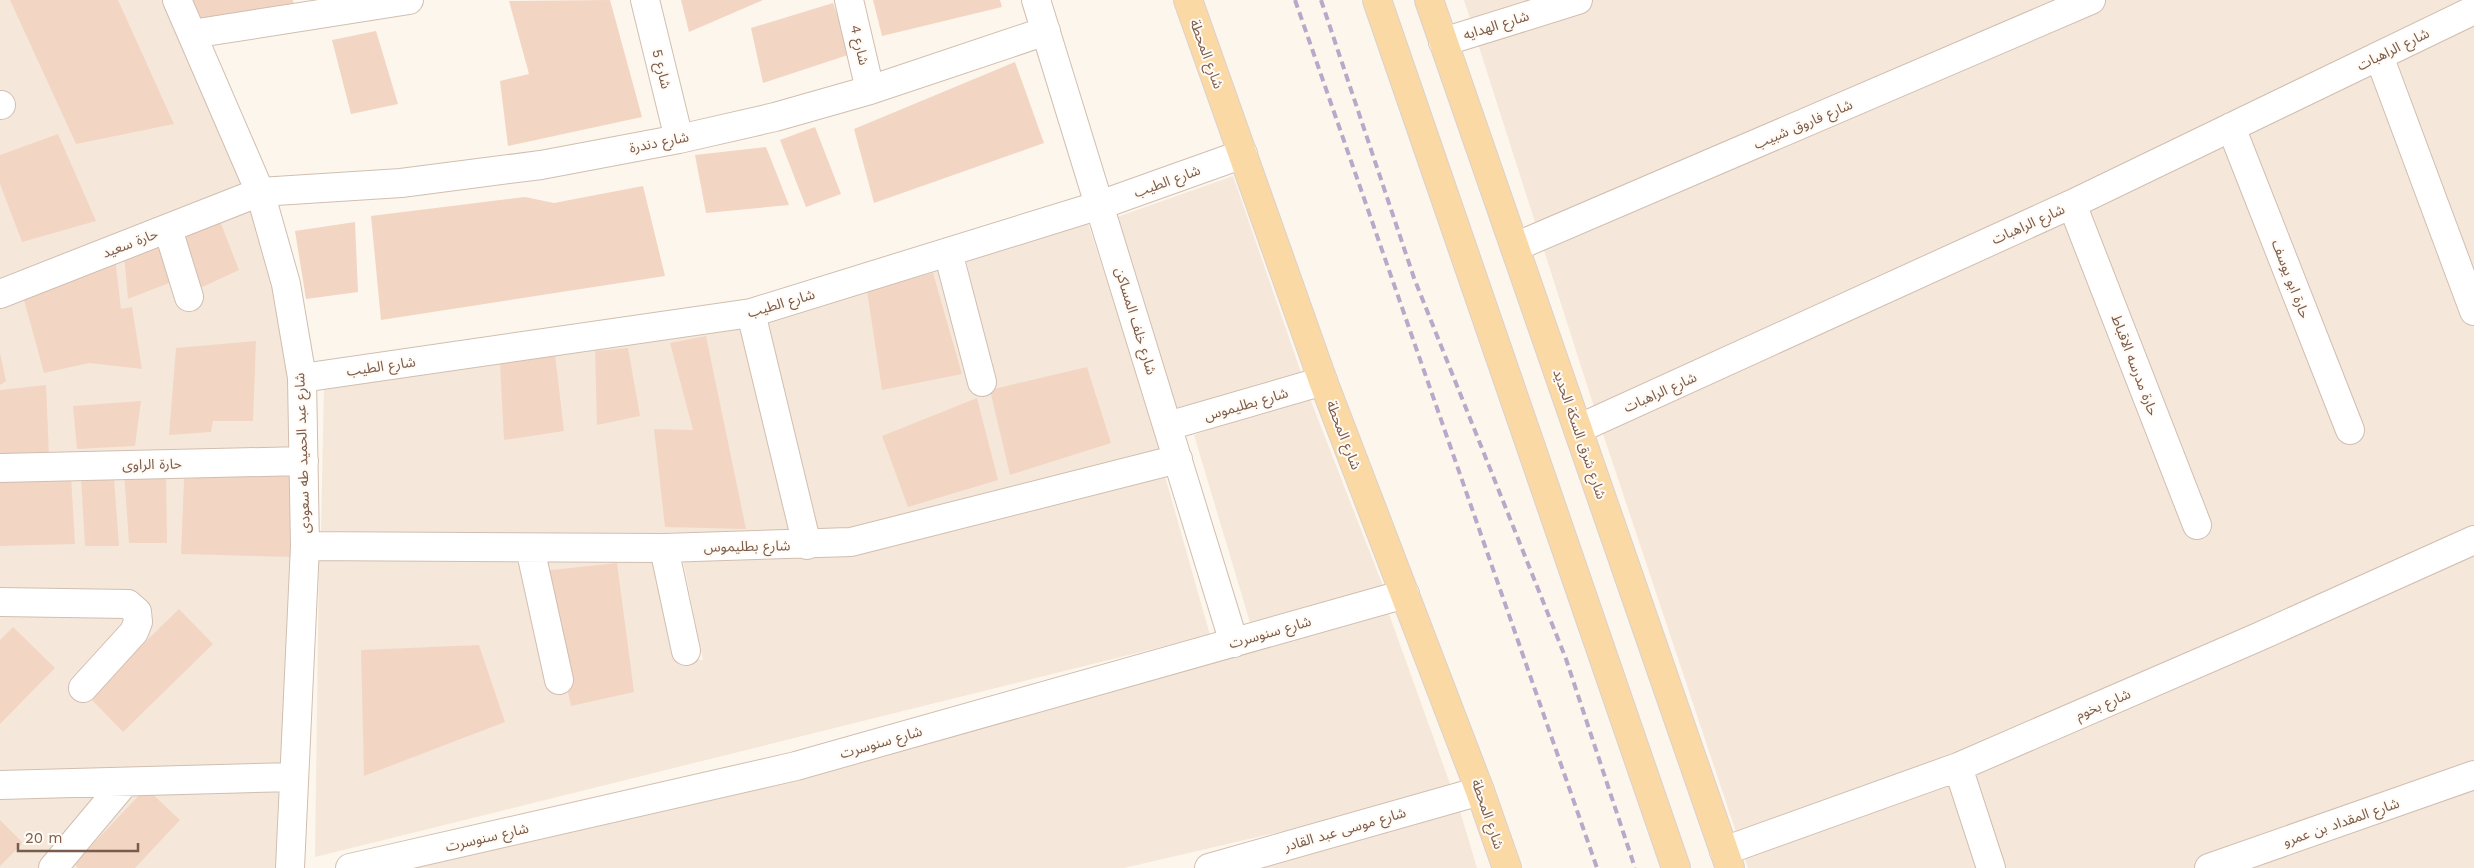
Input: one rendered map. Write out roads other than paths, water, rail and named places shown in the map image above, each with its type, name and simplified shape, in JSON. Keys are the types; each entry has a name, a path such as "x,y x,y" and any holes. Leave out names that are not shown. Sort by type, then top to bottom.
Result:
{"main road":[{"name":"شارع المحطة","path":"1188,0 1323,381 1480,791 1507,868"},
{"path":"1377,0 1676,868"},
{"name":"شارع شرق السكة الحديد","path":"1429,0 1727,860"}],"street":[{"name":"شارع عبد الحميد طه سعودى","path":"177,0 260,192 286,284 302,378 305,546 290,868"},
{"path":"192,34 409,0"},
{"name":"شارع 5","path":"645,0 679,139"},
{"name":"شارع 4","path":"849,0 870,90"},
{"name":"شارع خلف المساكن","path":"1036,0 1234,642"},
{"name":"شارع الهدايه","path":"1443,42 1578,0"},
{"name":"شارع فاروق شبيب","path":"1515,247 2091,0"},
{"name":"شارع الراهبات","path":"1578,429 2072,204 2474,10"},
{"name":"شارع دندرة","path":"260,192 400,183 531,166 679,139 775,117 870,90 1046,31"},
{"path":"2379,56 2474,311"},
{"name":"حارة ابو يوسف","path":"2232,127 2350,430"},
{"name":"شارع الطيب","path":"302,378 751,313 1100,205 1243,154"},
{"name":"حارة سعيد","path":"0,294 260,192"},
{"name":"حارة مدرسه الاقباط","path":"2072,204 2197,526"},
{"path":"168,229 189,296"},
{"path":"948,252 982,382"},
{"path":"751,313 807,545"},
{"name":"شارع بطليموس","path":"1168,426 1323,381"},
{"name":"شارع بطليموس","path":"305,546 664,548 807,545 851,542 1178,459"},
{"name":"حارة الراوى","path":"0,468 304,461"},
{"name":"شارع بخوم","path":"1727,860 1958,767 2256,638 2474,540"},
{"path":"530,548 559,680"},
{"path":"664,548 686,652"},
{"name":"شارع سنوسرت","path":"350,868 796,766 1405,594"},
{"path":"2,605 128,604 137,612 138,622 134,632 82,688"},
{"path":"1958,767 1991,868"},
{"name":"شارع المقداد بن عمرو","path":"2209,868 2474,775"},
{"path":"0,785 294,777"},
{"path":"53,868 125,782"},
{"name":"شارع موسى عبد القادر","path":"1209,868 1480,791"}],"railway":[{"path":"1295,0 1597,868"},
{"path":"1321,0 1414,278 1566,659 1635,868"}]}
